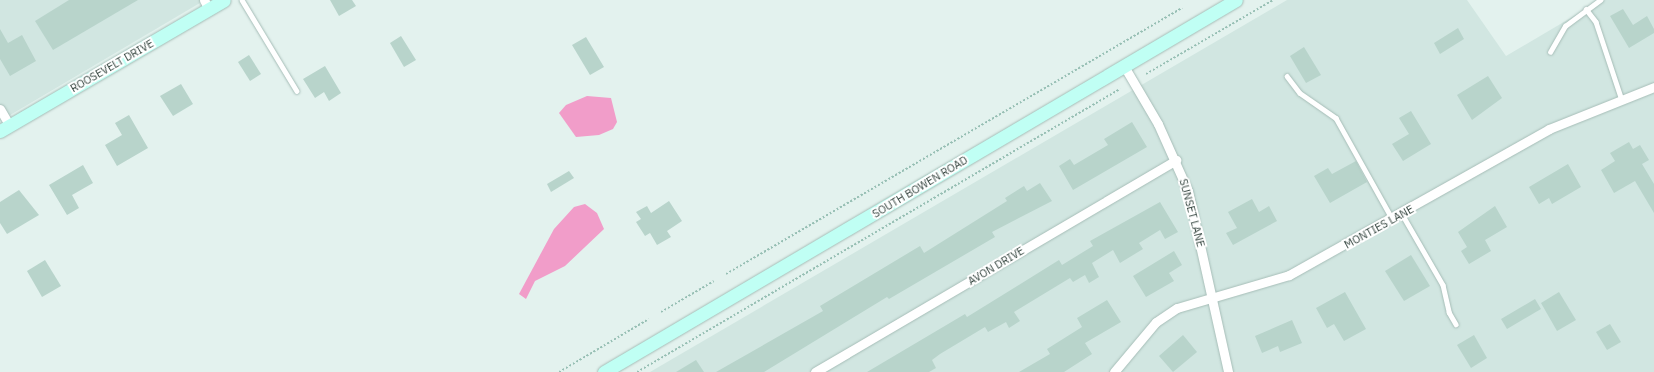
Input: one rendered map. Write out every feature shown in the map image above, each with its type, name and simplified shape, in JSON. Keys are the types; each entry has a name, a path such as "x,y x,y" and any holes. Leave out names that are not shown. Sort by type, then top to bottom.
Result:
{"main road":[{"name":"ROOSEVELT DRIVE","path":"5,128 206,4 224,0"},
{"name":"SOUTH BOWEN ROAD","path":"604,372 1236,0"}],"street":[{"name":"SUNSET LANE","path":"1124,66 1176,160 1188,190 1228,372"},
{"name":"MONTIES LANE","path":"1114,372 1156,322 1177,308 1289,275 1393,220 1549,129 1654,87"},
{"path":"0,109 5,128"},
{"name":"AVON DRIVE","path":"815,372 1176,160"}],"lane":[{"path":"242,0 297,91"},
{"path":"1550,52 1565,26 1600,0"},
{"path":"1586,9 1596,22 1622,100"},
{"path":"1287,76 1300,93 1336,118 1393,220"},
{"path":"1402,214 1443,285 1449,312 1456,324"}],"path":[{"path":"1146,74 1273,0"},
{"path":"726,274 1182,8"},
{"path":"637,372 1120,89"},
{"path":"662,312 714,281"},
{"path":"559,372 649,319"}],"shaded area":[{"path":"0,0 205,0 0,121"},
{"path":"1287,0 1467,0 1506,56 1601,0 1654,0 1654,372 650,372"},
{"path":"587,96 611,98 617,122 613,129 599,135 576,137 559,113 566,105"},
{"path":"585,204 597,213 604,229 565,266 535,281 526,299 519,294 554,229 574,207"}],"building":[{"path":"69,0 138,0 53,50 35,21"},
{"path":"330,0 352,0 356,6 339,16"},
{"path":"1623,9 1633,25 1647,16 1654,29 1654,33 1629,48 1610,16"},
{"path":"1458,28 1464,39 1440,54 1434,43"},
{"path":"0,29 8,43 22,35 36,61 10,76 0,59"},
{"path":"401,36 416,60 404,67 390,43"},
{"path":"586,37 604,67 590,75 572,45"},
{"path":"1304,47 1321,75 1306,83 1290,56"},
{"path":"249,55 261,74 250,81 238,62"},
{"path":"325,66 341,93 329,101 324,92 315,98 303,79"},
{"path":"1488,76 1502,98 1472,120 1457,95"},
{"path":"181,84 193,104 173,116 160,96"},
{"path":"1411,111 1431,144 1403,161 1392,144 1409,134 1399,118"},
{"path":"129,115 148,148 117,166 105,145 122,135 115,123"},
{"path":"1132,122 1147,147 1073,190 1059,166 1070,159 1074,165 1108,145 1104,139"},
{"path":"1629,142 1633,149 1640,145 1649,160 1642,164 1654,184 1654,213 1635,181 1614,193 1601,170 1615,161 1610,153"},
{"path":"1356,161 1367,182 1330,203 1314,176 1328,168 1332,174"},
{"path":"1568,164 1581,187 1552,204 1549,198 1539,204 1529,187"},
{"path":"83,165 93,183 72,195 79,208 67,215 49,185"},
{"path":"569,171 574,178 551,192 547,184"},
{"path":"1040,183 1052,201 992,232 995,237 889,299 887,297 764,372 716,372 823,311 820,306 920,246 924,253 1007,201 1005,198 1024,186 1027,191"},
{"path":"19,190 39,215 7,234 0,223 0,202"},
{"path":"1252,199 1259,212 1269,206 1277,221 1233,245 1226,233 1237,228 1228,212"},
{"path":"669,201 682,221 667,231 671,237 657,245 650,233 645,236 636,222 641,219 636,212 647,206 651,213"},
{"path":"1160,202 1178,232 1165,239 1160,230 1139,243 1143,249 1120,263 1113,250 1092,263 1099,277 1089,283 1085,275 1073,282 1070,278 1014,312 1020,321 1009,328 1006,322 988,332 985,327 940,354 932,360 936,368 929,372 867,372 965,314 967,317 1059,260 1062,265 1093,246 1090,241"},
{"path":"1495,206 1507,227 1485,240 1491,251 1469,264 1461,251 1467,247 1458,232"},
{"path":"1174,251 1182,265 1169,273 1174,281 1146,297 1133,276"},
{"path":"1411,255 1430,286 1404,301 1385,271"},
{"path":"45,260 61,286 42,297 27,271"},
{"path":"1345,292 1366,329 1344,341 1334,324 1327,328 1316,308"},
{"path":"1559,292 1576,320 1557,331 1541,303"},
{"path":"1535,299 1541,309 1507,329 1501,319"},
{"path":"1107,300 1121,322 1085,343 1092,354 1064,372 1019,372 1050,354 1047,349 1082,327 1077,318"},
{"path":"1292,320 1302,343 1280,352 1278,346 1262,353 1255,336"},
{"path":"1610,324 1621,342 1607,350 1596,332"},
{"path":"1183,335 1197,352 1173,372 1159,356"},
{"path":"1474,335 1487,358 1471,368 1457,345"},
{"path":"696,360 704,372 676,372"}]}
